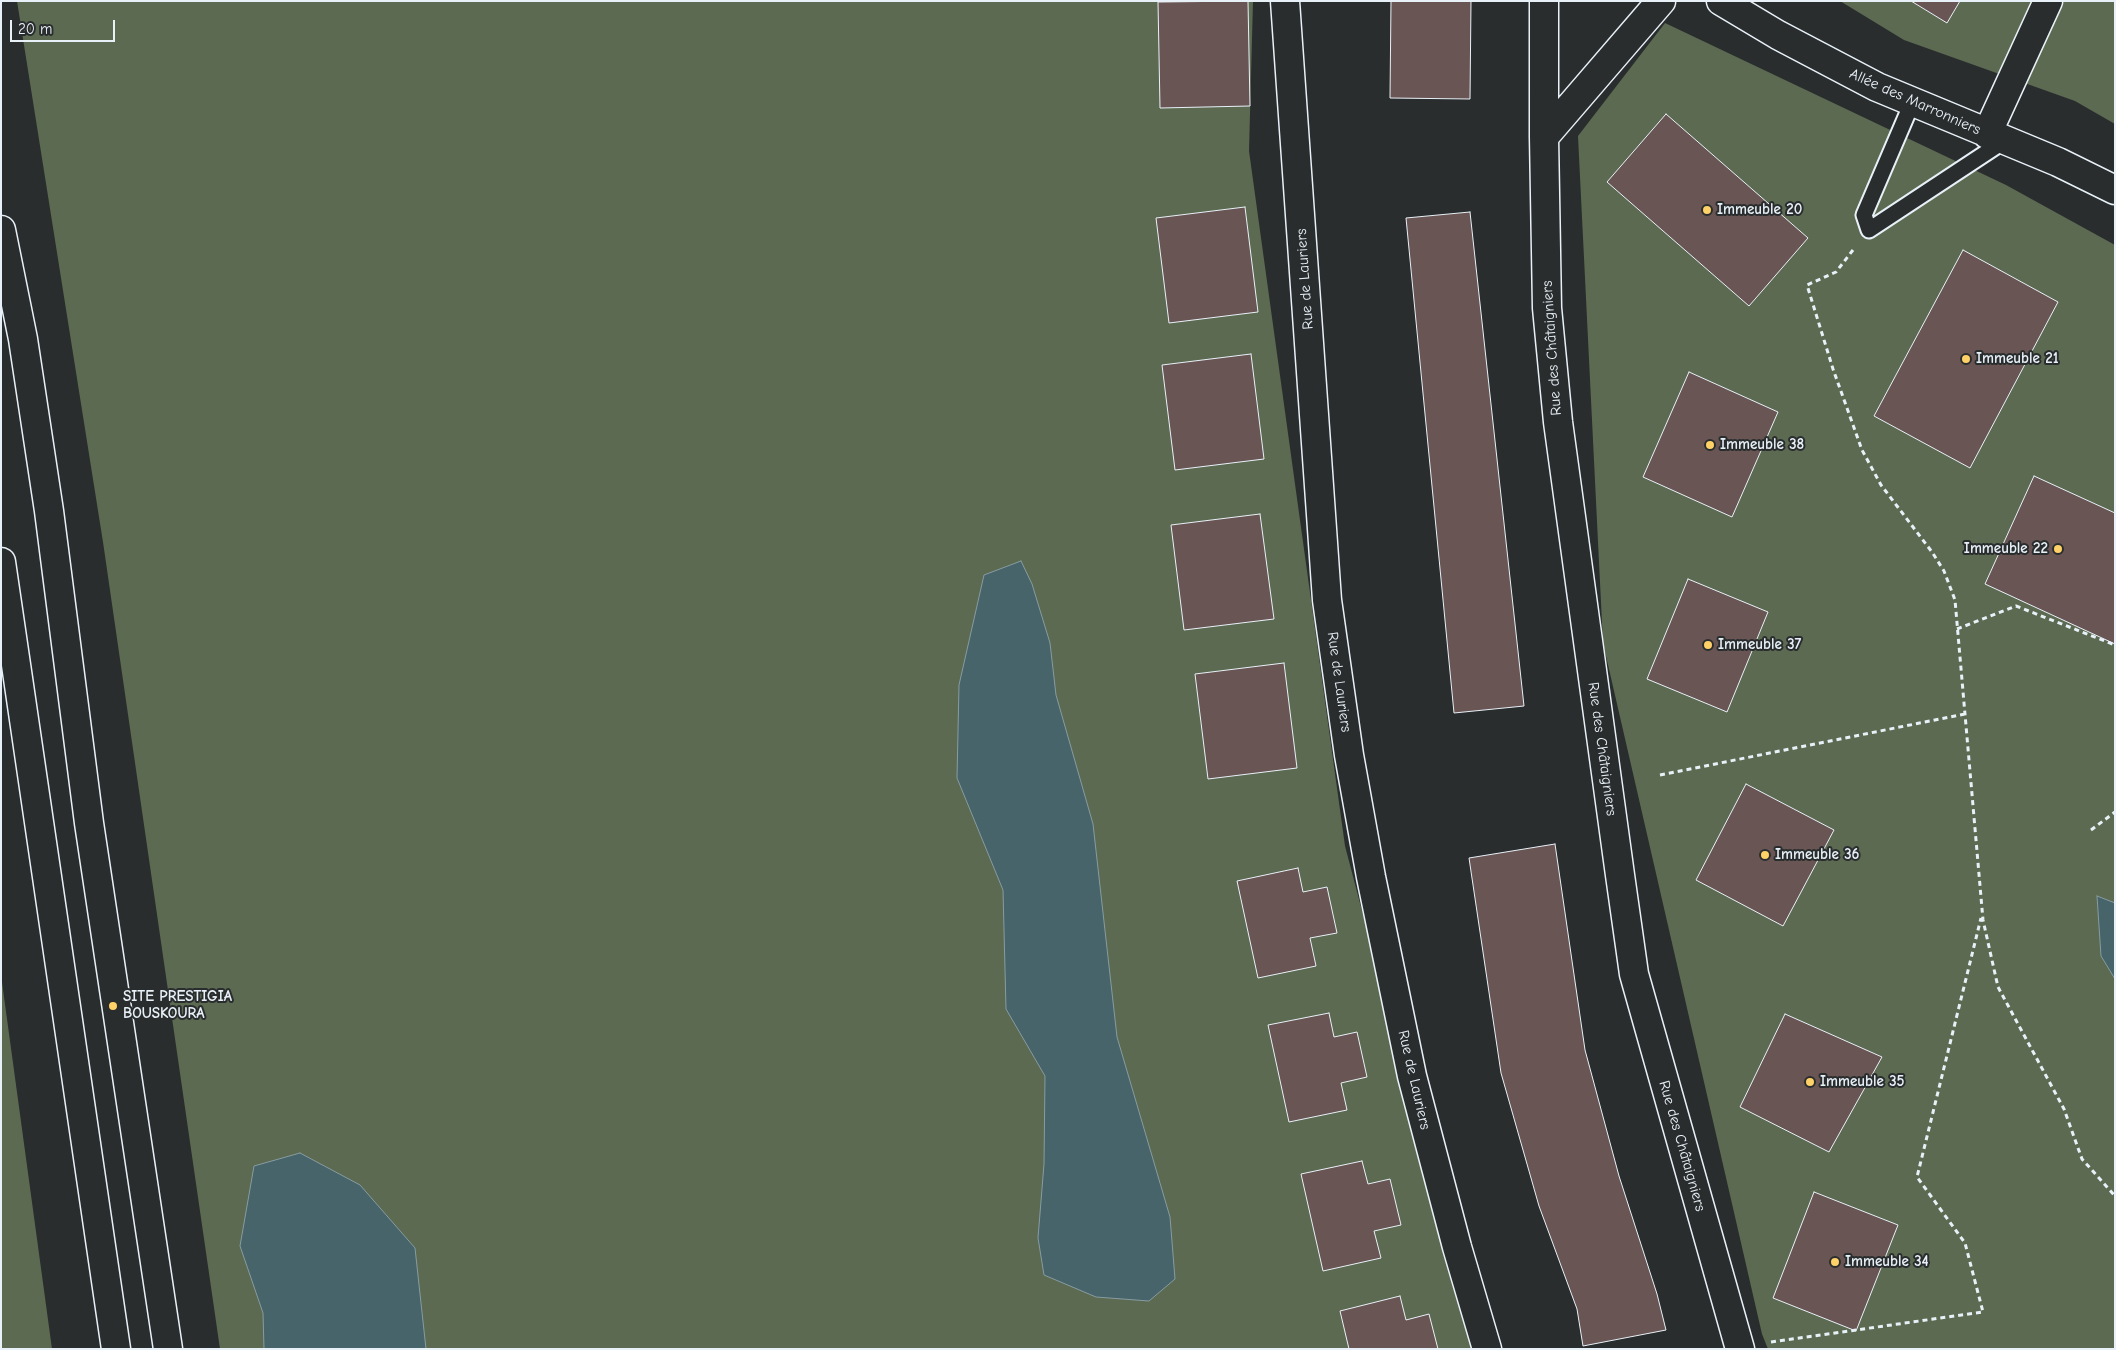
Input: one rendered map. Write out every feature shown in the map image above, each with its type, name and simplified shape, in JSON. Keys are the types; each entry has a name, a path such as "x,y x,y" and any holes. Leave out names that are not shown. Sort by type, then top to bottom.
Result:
{"street":[{"name":"Rue de Lauriers","path":"1285,1 1327,600 1349,755 1371,877 1412,1076 1487,1349"},
{"name":"Rue des Châtaigniers","path":"1544,1 1547,308 1558,422 1596,712 1634,974 1752,1346"},
{"path":"1544,137 1661,1"},
{"name":"Allée des Marronniers","path":"1720,1 1778,35 1912,103 2058,162 2115,190"},
{"path":"1995,138 2048,1"},
{"path":"1,230 23,339 49,511 89,823 168,1349"},
{"path":"1,562 116,1349"}],"lane":[{"path":"1912,103 1864,215 1869,230 1995,138"}],"path":[{"path":"1869,230 1836,272 1807,285 1833,369 1862,450 1882,485 1932,552 1944,572 1954,600 1982,912 1998,987 2064,1108 2082,1159 2115,1196"},
{"path":"1957,629 2016,606 2115,644"},
{"path":"1660,775 1965,714"},
{"path":"2091,830 2115,812"},
{"path":"1752,1346 1983,1312 1965,1243 1917,1177 1982,912"}],"green space":[{"path":"17,1 1253,1 1249,151 1345,846 1477,1349 220,1349 103,542"},
{"path":"1840,1 2115,1 2115,124 2075,101 1904,40"},
{"path":"1665,23 2006,185 2115,245 2115,1349 1768,1349 1762,1334 1603,643 1578,136"},
{"path":"1,975 52,1349 1,1349"}],"water":[{"path":"1021,561 1032,584 1050,643 1056,695 1093,824 1117,1037 1170,1217 1175,1279 1149,1301 1096,1297 1044,1275 1038,1238 1044,1164 1045,1076 1006,1009 1003,890 957,778 959,685 984,575"},
{"path":"2097,896 2115,903 2115,979 2101,956"},
{"path":"300,1153 360,1185 415,1248 426,1349 264,1349 263,1313 240,1246 254,1166"}],"building":[{"path":"1248,1 1250,106 1160,108 1158,2"},
{"path":"1391,1 1471,1 1470,99 1390,98"},
{"path":"1911,1 1960,1 1947,23"},
{"name":"Immeuble 20","path":"1666,114 1808,238 1749,306 1607,182"},
{"path":"1245,207 1258,312 1169,323 1156,218"},
{"path":"1470,212 1524,706 1454,713 1406,218"},
{"name":"Immeuble 21","path":"1963,250 2058,302 1970,468 1874,416"},
{"path":"1251,354 1264,459 1175,470 1162,365"},
{"name":"Immeuble 38","path":"1689,372 1778,412 1732,517 1643,477"},
{"name":"Immeuble 22","path":"2034,476 2115,513 2115,644 1985,584"},
{"path":"1260,514 1274,619 1184,630 1171,525"},
{"name":"Immeuble 37","path":"1688,579 1768,612 1727,712 1647,679"},
{"path":"1284,663 1297,768 1208,779 1195,674"},
{"name":"Immeuble 36","path":"1746,784 1834,830 1783,926 1696,880"},
{"path":"1555,844 1585,1050 1619,1176 1657,1294 1666,1330 1583,1346 1577,1309 1539,1206 1501,1073 1469,858"},
{"path":"1298,868 1303,892 1327,887 1337,933 1310,938 1316,966 1258,978 1237,881"},
{"path":"1329,1013 1334,1037 1357,1032 1367,1077 1341,1083 1347,1110 1289,1122 1268,1025"},
{"name":"Immeuble 35","path":"1785,1014 1882,1057 1829,1152 1740,1107"},
{"path":"1362,1161 1368,1184 1390,1179 1401,1225 1374,1231 1381,1258 1323,1271 1301,1174"},
{"name":"Immeuble 34","path":"1814,1192 1898,1225 1856,1331 1773,1298"},
{"path":"1400,1296 1406,1320 1429,1314 1438,1349 1349,1349 1340,1311"}],"place":[{"name":"Immeuble 20","path":"1707,210"},
{"name":"Immeuble 21","path":"1966,359"},
{"name":"Immeuble 38","path":"1710,445"},
{"name":"Immeuble 22","path":"2058,549"},
{"name":"Immeuble 37","path":"1708,645"},
{"name":"Immeuble 36","path":"1765,855"},
{"name":"SITE PRESTIGIA BOUSKOURA","path":"113,1006"},
{"name":"Immeuble 35","path":"1810,1082"},
{"name":"Immeuble 34","path":"1835,1262"}]}
